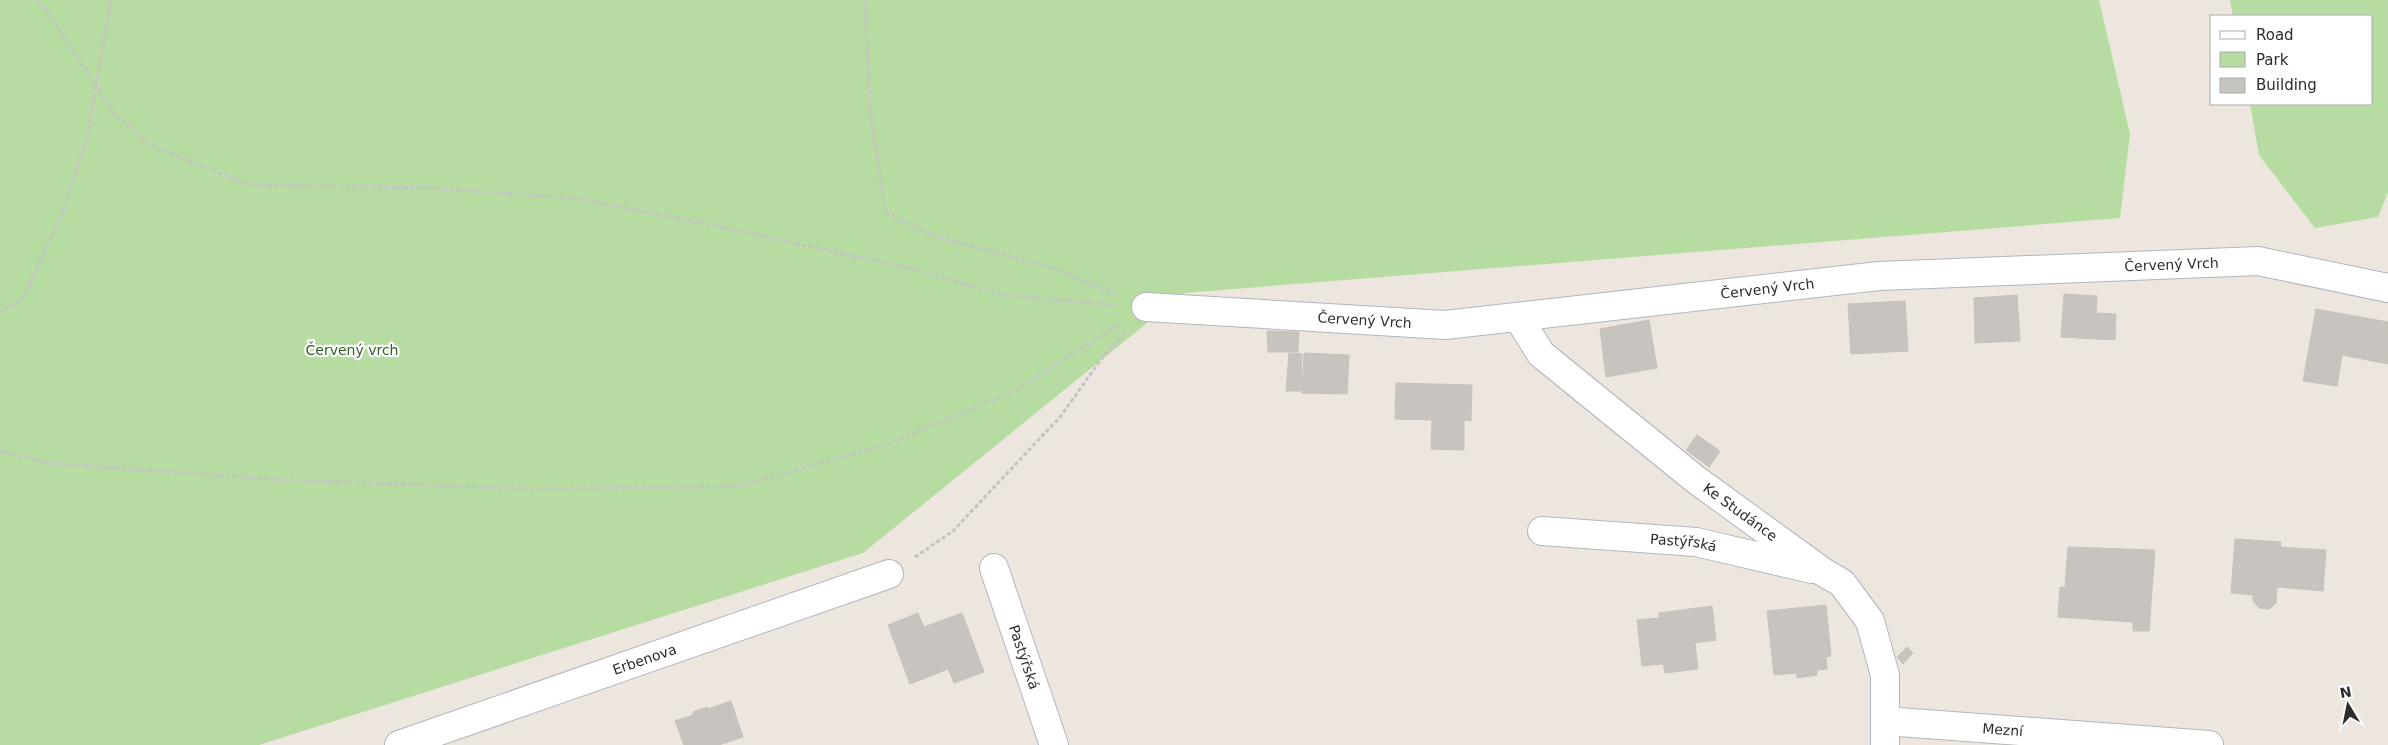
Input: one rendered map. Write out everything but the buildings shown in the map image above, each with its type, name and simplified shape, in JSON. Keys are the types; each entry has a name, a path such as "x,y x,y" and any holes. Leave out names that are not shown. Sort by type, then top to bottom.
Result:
{"street":[{"name":"Červený Vrch","path":"1146,308 1445,325 1880,276 2258,261 2388,288"},
{"name":"Ke Studánce","path":"1518,318 1542,354 1696,479 1842,583 1870,621 1885,675 1885,733"},
{"name":"Pastýřská","path":"1542,531 1696,542 1824,572"},
{"name":"Pastýřská","path":"994,568 1054,745"},
{"name":"Erbenova","path":"399,745 889,574"},
{"name":"Mezní","path":"1885,733 2209,745"}],"path":[{"path":"35,0 44,7 115,114 150,145 250,184 428,188 574,198 713,225 908,268 1004,294 1146,308"},
{"path":"0,312 23,299 64,211 87,138 111,0"},
{"path":"865,0 870,108 885,212 934,236 1053,268 1146,308"},
{"path":"0,451 49,463 283,480 544,489 739,486 888,444 1016,390 1146,308"},
{"path":"889,574 953,531 1060,417 1102,358 1146,308"}],"green space":[{"name":"Červený vrch","path":"0,0 2099,0 2130,134 2120,218 1184,293 863,553 259,745 0,745"},
{"path":"2230,0 2388,0 2388,192 2378,217 2315,228 2259,155 2250,105 2373,105 2373,15 2233,15"}]}
